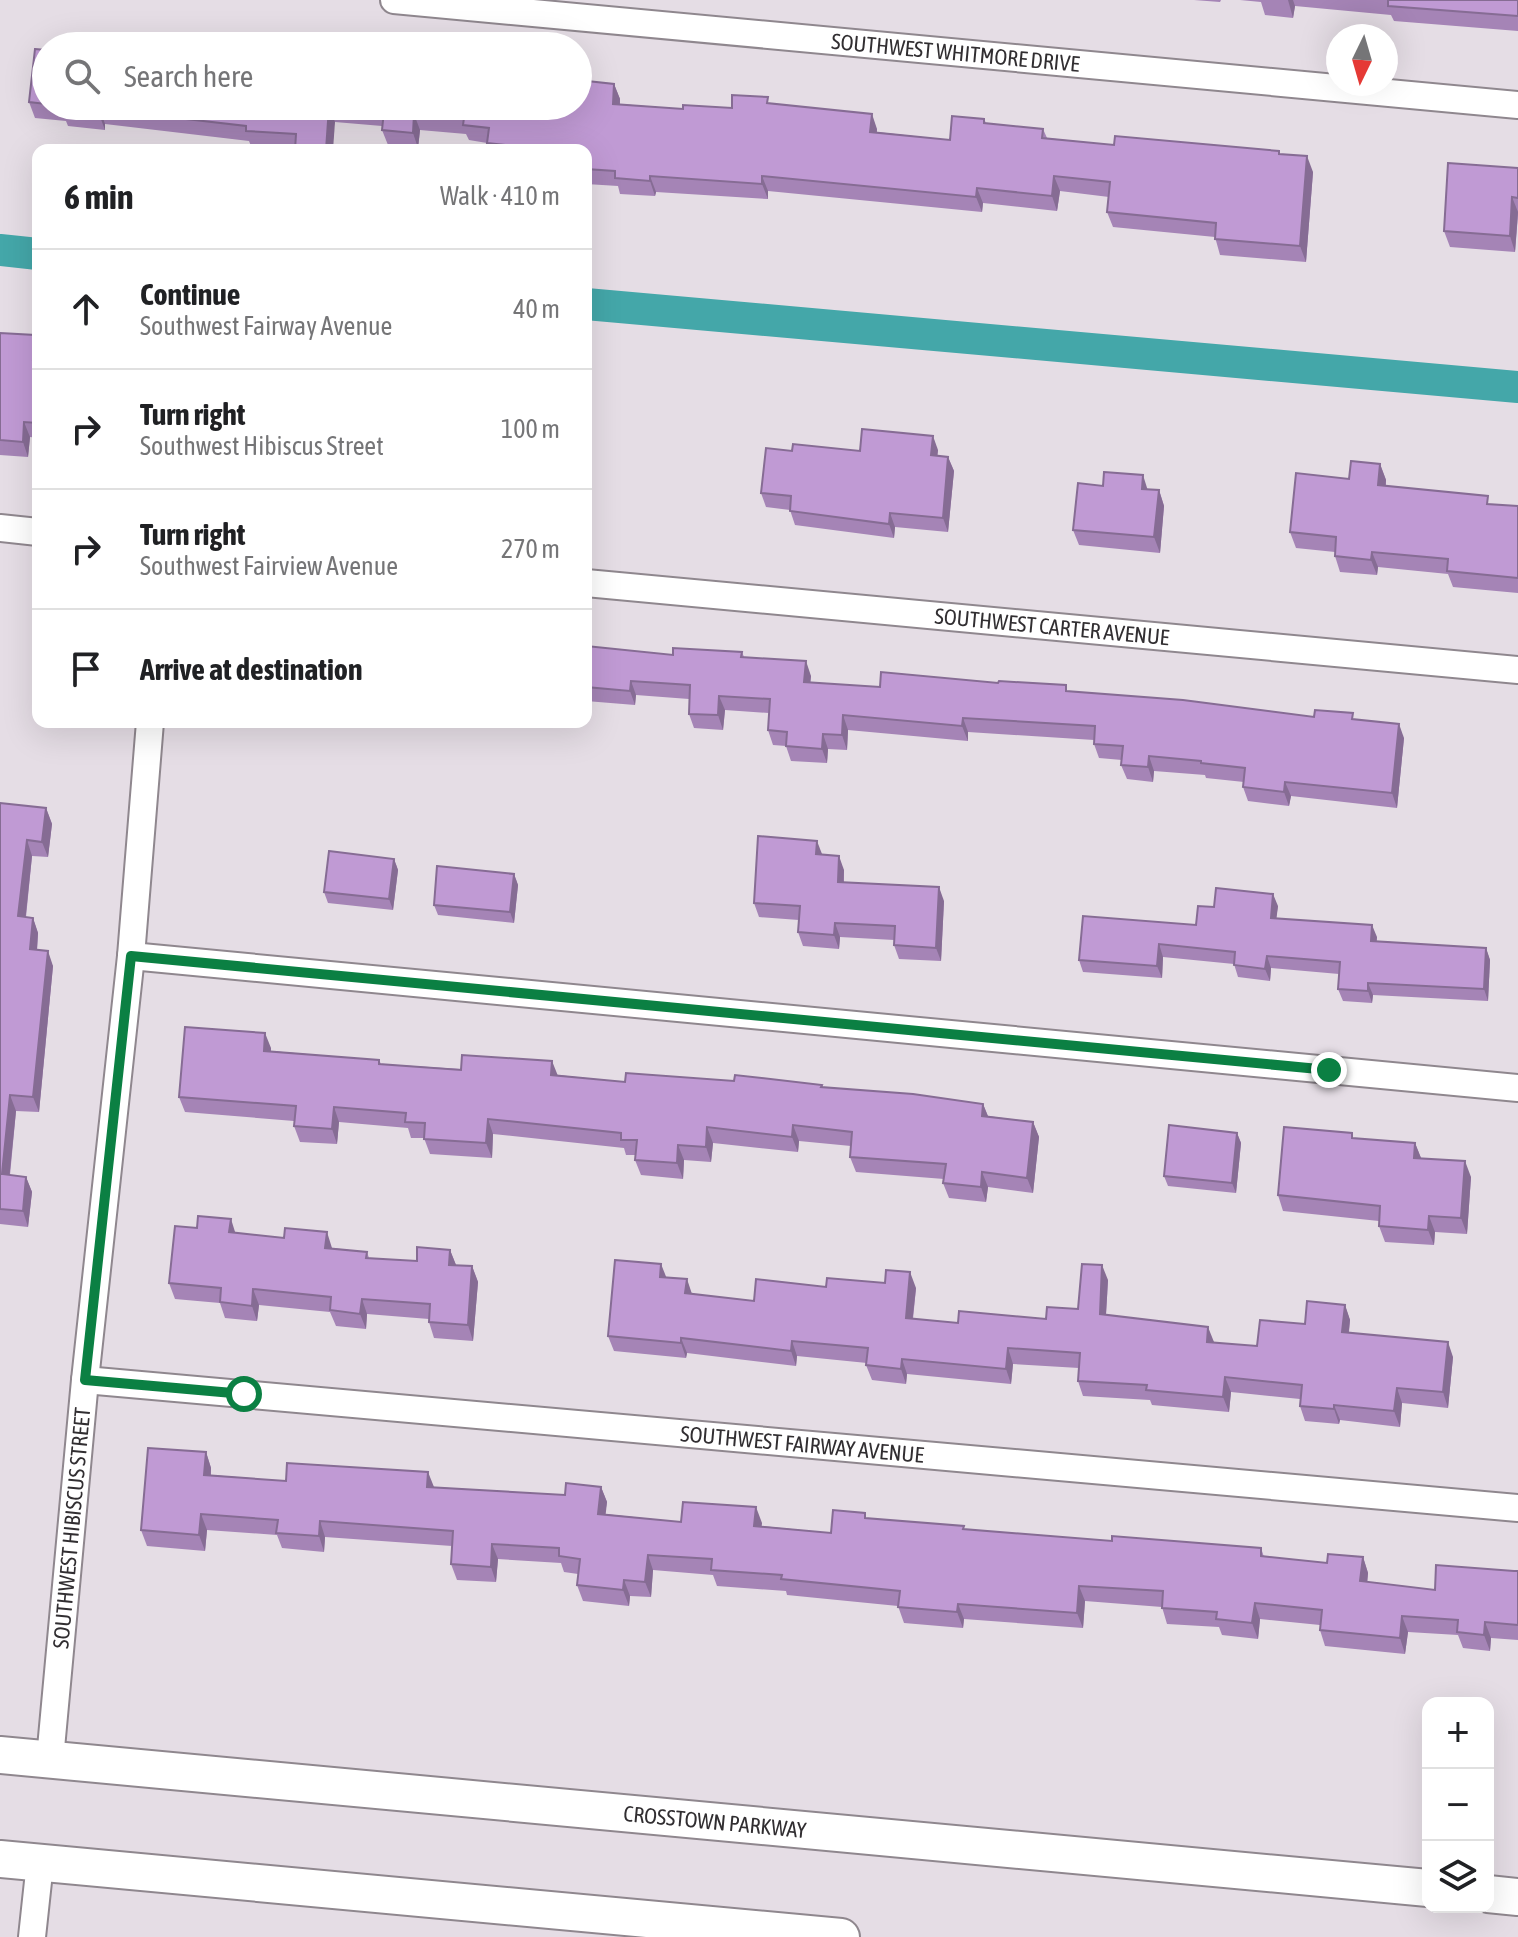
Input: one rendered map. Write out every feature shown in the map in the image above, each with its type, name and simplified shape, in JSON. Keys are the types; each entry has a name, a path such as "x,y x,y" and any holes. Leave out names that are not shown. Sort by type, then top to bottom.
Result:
{"main road":[{"name":"CROSSTOWN PARKWAY","path":"0,1755 1422,1887"},
{"path":"0,1859 841,1937"},
{"path":"1494,1895 1518,1897"}],"street":[{"name":"SOUTHWEST WHITMORE DRIVE","path":"394,0 1518,105"},
{"path":"0,528 32,531"},
{"name":"SOUTHWEST CARTER AVENUE","path":"592,584 1518,670"},
{"name":"SOUTHWEST HIBISCUS STREET","path":"50,1759 85,1380 131,956 150,728"},
{"path":"131,956 1518,1088"},
{"name":"SOUTHWEST FAIRWAY AVENUE","path":"85,1380 1518,1508"},
{"path":"32,1937 40,1863"}],"building":[{"path":"1388,0 1518,0 1518,16 1388,6"},
{"path":"32,76 32,102 29,102"},
{"path":"592,82 614,84 613,104 683,109 683,105 732,108 732,95 768,97 767,103 872,114 870,132 950,140 952,116 984,119 984,123 1043,129 1042,138 1114,145 1115,136 1279,151 1279,154 1307,156 1300,246 1215,239 1216,223 1107,212 1110,182 1054,176 1052,196 977,188 976,197 762,176 762,184 650,176 650,181 615,178 615,171 592,169 592,144 487,143 489,128 463,125 464,120 592,120"},
{"path":"194,120 328,120 326,144 295,144 296,134 246,131 246,126"},
{"path":"383,120 414,120 413,133 382,130"},
{"path":"1448,163 1518,168 1518,198 1512,197 1510,236 1444,231"},
{"path":"0,333 32,335 32,423 24,422 23,442 0,440"},
{"path":"862,429 933,436 931,455 948,457 943,518 890,513 889,524 790,511 791,496 761,493 766,448 792,451 793,444 860,451"},
{"path":"1351,461 1380,464 1378,485 1488,496 1487,504 1518,506 1518,578 1447,571 1448,559 1372,552 1371,560 1335,556 1336,537 1290,532 1296,473 1349,479"},
{"path":"1104,472 1143,475 1142,489 1159,490 1154,537 1073,530 1078,483 1103,486"},
{"path":"592,647 673,655 673,648 742,652 741,657 806,661 804,682 880,687 881,672 998,683 1066,685 1066,691 1183,700 1314,717 1315,710 1353,713 1352,719 1399,724 1392,793 1285,782 1284,792 1243,787 1245,768 1149,756 1148,767 1121,765 1123,746 1094,744 1095,726 963,718 962,726 843,715 842,735 823,734 822,749 786,746 787,732 768,730 770,699 719,696 718,715 689,714 690,685 631,681 630,691 592,688"},
{"path":"0,803 46,808 42,842 27,840 18,916 33,918 30,949 48,951 33,1097 10,1095 2,1174 26,1177 23,1211 0,1209"},
{"path":"758,836 817,841 816,854 839,856 838,882 939,887 936,948 894,945 895,926 835,923 834,935 798,932 800,906 754,903"},
{"path":"329,851 394,859 389,899 324,892"},
{"path":"437,866 514,874 510,912 434,905"},
{"path":"1216,888 1273,894 1271,918 1372,925 1371,941 1486,948 1484,989 1368,983 1368,991 1338,989 1340,962 1267,956 1265,969 1234,965 1235,952 1159,944 1157,966 1079,960 1083,916 1196,925 1198,906 1214,907"},
{"path":"185,1027 265,1033 264,1051 379,1060 379,1064 461,1070 462,1055 552,1061 551,1075 625,1082 626,1073 734,1081 735,1075 983,1104 982,1116 1033,1122 1027,1178 982,1172 981,1187 943,1183 946,1164 850,1157 852,1132 793,1125 792,1137 707,1127 706,1147 678,1145 677,1163 635,1160 637,1140 621,1140 621,1133 488,1119 486,1143 424,1139 425,1123 405,1122 406,1113 334,1107 332,1129 294,1126 296,1106 179,1097"},
{"path":"1169,1125 1237,1133 1232,1183 1164,1176"},
{"path":"1284,1127 1352,1133 1352,1138 1415,1143 1414,1158 1465,1161 1461,1218 1429,1216 1428,1230 1379,1226 1380,1206 1278,1195"},
{"path":"198,1216 231,1219 229,1232 284,1238 285,1228 327,1232 325,1248 367,1252 366,1258 417,1261 417,1247 450,1250 449,1265 472,1266 468,1325 429,1322 430,1304 362,1299 360,1314 330,1310 331,1297 253,1289 252,1306 220,1302 221,1288 169,1283 175,1226 197,1228"},
{"path":"615,1260 661,1264 660,1277 687,1279 685,1293 754,1301 756,1279 826,1287 827,1278 885,1283 886,1270 910,1272 906,1318 958,1323 959,1311 1046,1319 1047,1307 1078,1309 1082,1264 1102,1265 1100,1314 1208,1327 1207,1342 1257,1346 1260,1320 1305,1324 1307,1301 1345,1305 1342,1332 1448,1342 1443,1392 1397,1388 1394,1411 1334,1405 1334,1409 1300,1406 1302,1385 1225,1377 1223,1397 1146,1390 1147,1385 1078,1381 1080,1353 1008,1348 1006,1369 902,1359 901,1369 866,1365 868,1348 792,1341 791,1351 681,1338 681,1343 608,1336"},
{"path":"148,1448 206,1452 204,1475 286,1481 287,1463 428,1472 427,1487 565,1495 566,1483 601,1487 598,1514 681,1522 683,1502 756,1507 754,1526 831,1533 833,1510 865,1513 865,1518 964,1526 963,1529 1112,1541 1112,1536 1261,1548 1261,1556 1327,1563 1328,1554 1363,1557 1360,1581 1435,1590 1436,1565 1518,1571 1518,1625 1485,1622 1484,1635 1457,1632 1458,1620 1402,1616 1400,1638 1320,1630 1322,1610 1255,1603 1252,1623 1216,1619 1217,1612 1162,1608 1163,1591 1079,1586 1077,1613 958,1604 957,1612 898,1607 900,1591 781,1579 782,1575 711,1570 712,1559 648,1555 645,1582 624,1580 623,1590 577,1585 580,1559 559,1556 559,1548 492,1544 491,1567 451,1564 453,1531 320,1521 319,1536 276,1533 278,1520 201,1514 199,1535 141,1530"}],"waterway":[{"path":"0,250 32,253"},
{"path":"592,305 1518,387"}],"route":[{"path":"244,1394 85,1380 131,956 1329,1070"}]}
